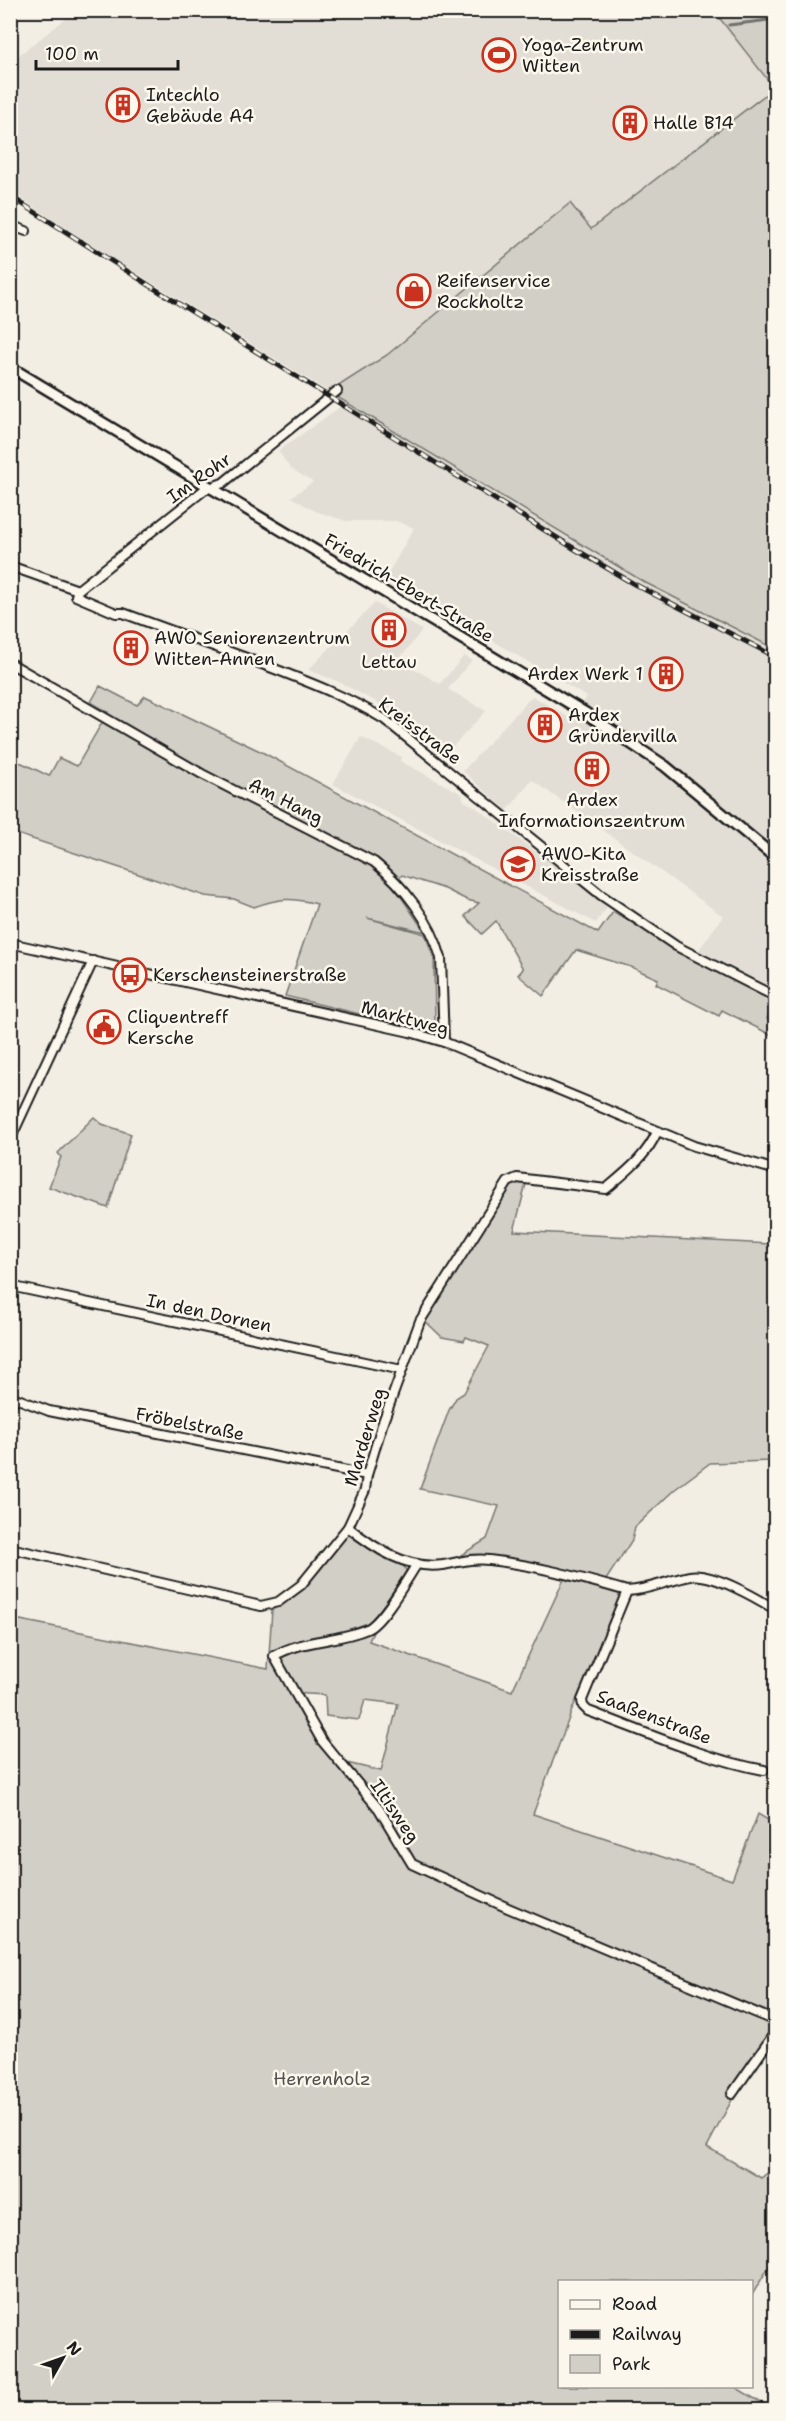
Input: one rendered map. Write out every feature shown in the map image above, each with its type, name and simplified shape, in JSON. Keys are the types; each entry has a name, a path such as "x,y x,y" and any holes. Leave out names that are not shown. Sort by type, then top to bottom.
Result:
{"street":[{"path":"10,225 26,231"},
{"name":"Friedrich-Ebert-Straße","path":"10,368 542,685 613,730 665,766 776,858"},
{"name":"Im Rohr","path":"78,590 204,490 223,483 337,391"},
{"name":"Kreisstraße","path":"10,566 78,590 75,596 285,673 356,703 384,719 601,895 676,946 776,997"},
{"name":"Am Hang","path":"10,663 202,774 374,862 394,878 416,908 438,947 441,958 444,1042"},
{"name":"Marktweg","path":"10,943 410,1032 444,1042 657,1132 694,1146 776,1170"},
{"path":"10,1140 93,962"},
{"name":"Marderweg","path":"10,1548 261,1606 278,1602 301,1585 348,1527 365,1490 367,1474 420,1321 508,1182 516,1178 606,1189 650,1148 657,1132"},
{"name":"In den Dornen","path":"10,1286 402,1370"},
{"name":"Fröbelstraße","path":"10,1396 49,1411 367,1474"},
{"path":"348,1527 380,1550 417,1564 431,1565 471,1559 487,1560 541,1567 627,1591 649,1588 691,1576 703,1576 746,1593 776,1610"},
{"name":"Iltisweg","path":"417,1564 392,1603 369,1629 287,1648 274,1656 322,1741 379,1809 412,1864 706,1993 776,2019"},
{"name":"Saaßenstraße","path":"627,1591 582,1700 583,1706 588,1711 661,1738 744,1766 764,1770"},
{"path":"732,2094 776,2031"}],"shaded area":[{"path":"714,10 774,88 591,230 569,203 387,355 329,392 106,254 11,192 10,62 76,11"},
{"path":"347,402 644,582 775,649 775,994 698,951 723,916 621,843 532,780 507,811 463,771 532,696 572,719 587,697 386,577 414,528 396,521 346,521 315,511 291,497 313,482 291,469 278,451"},
{"path":"375,603 422,630 399,660 440,684 464,656 472,660 448,689 486,711 444,756 396,714 337,681 308,670"},
{"path":"361,737 402,757 400,761 462,794 464,801 575,881 607,907 596,923 333,784"}],"green space":[{"path":"714,11 775,11 775,649 644,582 329,392 387,355 570,203 591,229 774,88"},
{"path":"100,686 137,705 145,696 262,752 598,933 613,912 775,1002 775,1018 769,1014 767,1019 775,1024 775,1037 722,1010 719,1016 656,984 658,979 631,967 576,950 543,996 518,975 523,969 496,921 482,934 465,916 479,903 402,875 393,885 425,932 367,918 425,934 434,959 435,1023 426,1030 285,996 317,904 300,900 285,900 254,907 234,899 205,896 11,832 11,761 22,763 49,776 59,758 77,766 108,712 91,702"},
{"path":"94,1117 102,1124 131,1134 108,1208 49,1187 61,1157 58,1153"},
{"path":"515,1182 526,1184 514,1231 771,1244 776,1273 776,1455 774,1461 710,1463 674,1490 635,1527 632,1540 604,1583 540,1565 453,1560 487,1539 499,1506 420,1489 449,1410 456,1398 464,1393 489,1346 466,1337 464,1341 442,1337 424,1320 508,1187"},
{"name":"Herrenholz","path":"346,1533 379,1555 403,1565 407,1572 388,1600 369,1641 512,1691 565,1577 623,1593 572,1710 533,1814 732,1880 758,1814 775,1824 775,2036 757,2067 733,2098 707,2147 761,2178 775,2167 775,2262 770,2265 753,2293 753,2280 558,2280 558,2388 737,2388 767,2406 764,2410 11,2410 10,1618 268,1669 272,1610 294,1594","holes":["292,1693 325,1695 326,1716 359,1720 365,1700 398,1704 381,1771 334,1760"]}],"waterway":[{"path":"729,25 776,19"}],"railway":[{"path":"10,196 152,287 575,549 634,584 776,657"}],"place":[{"name":"Yoga-Zentrum Witten","path":"499,55"},
{"name":"Intechlo Gebäude A4","path":"123,105"},
{"name":"Halle B14","path":"630,123"},
{"name":"Reifenservice Rockholtz","path":"414,291"},
{"name":"Lettau","path":"389,630"},
{"name":"AWO Seniorenzentrum Witten-Annen","path":"131,648"},
{"name":"Ardex Werk 1","path":"666,674"},
{"name":"Ardex Gründervilla","path":"545,725"},
{"name":"Ardex Informationszentrum","path":"592,769"},
{"name":"AWO-Kita Kreisstraße","path":"518,864"},
{"name":"Kerschensteinerstraße","path":"130,975"},
{"name":"Cliquentreff Kersche","path":"104,1027"}]}
